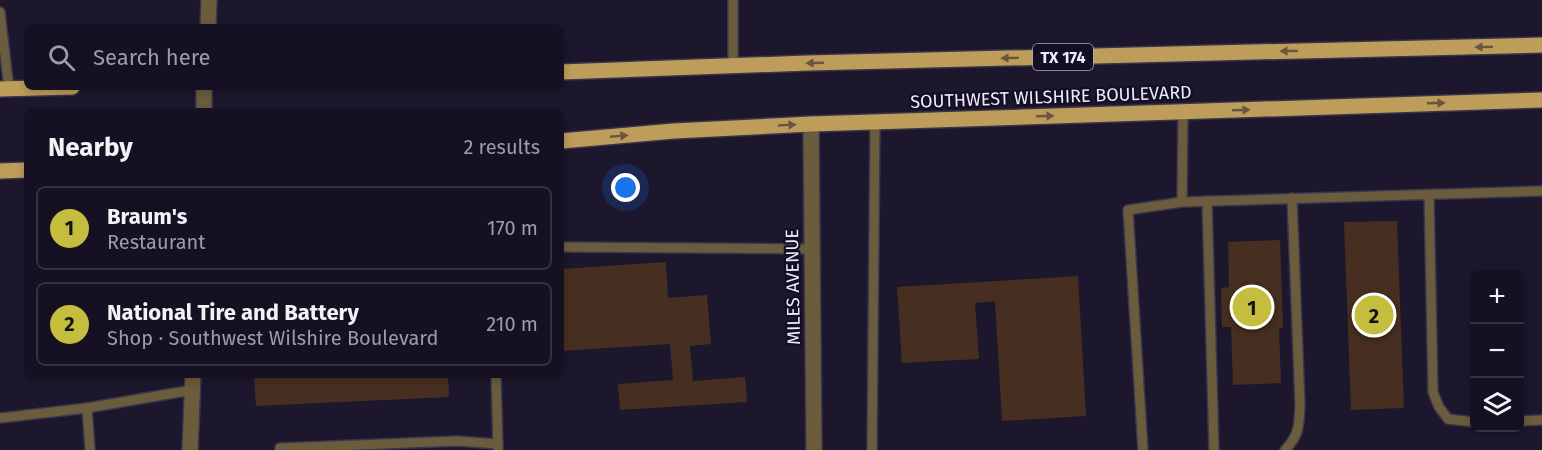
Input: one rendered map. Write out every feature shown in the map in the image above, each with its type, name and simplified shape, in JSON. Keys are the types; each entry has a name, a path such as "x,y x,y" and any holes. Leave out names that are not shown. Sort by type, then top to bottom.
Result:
{"main road":[{"name":"TX 174","path":"564,72 1542,45"},
{"path":"5,89 24,88"},
{"name":"SOUTHWEST WILSHIRE BOULEVARD","path":"564,141 811,124 1542,100"},
{"path":"0,171 24,170"}],"street":[{"path":"208,24 209,0"},
{"path":"204,90 204,108"},
{"name":"MILES AVENUE","path":"811,124 814,450"},
{"path":"190,450 193,382"}],"lane":[{"path":"733,0 734,66"},
{"path":"0,12 5,89"},
{"path":"1182,202 1183,112"},
{"path":"872,450 875,122"},
{"path":"1143,450 1128,210 1182,202 1542,191"},
{"path":"1429,195 1433,392 1439,407 1448,419 1470,422"},
{"path":"1285,450 1299,430 1300,404 1292,198"},
{"path":"1207,201 1214,450"},
{"path":"564,247 812,249"},
{"path":"280,450 280,448 458,441 498,447 496,378"},
{"path":"0,417 87,408 193,382"},
{"path":"87,408 90,450"},
{"path":"1524,421 1542,420"}],"building":[{"path":"1397,221 1404,408 1351,410 1344,222"},
{"path":"1280,240 1283,328 1279,328 1281,383 1233,385 1231,327 1222,327 1221,288 1229,287 1228,242"},
{"path":"666,262 668,298 707,295 711,344 690,346 693,381 745,377 747,402 620,410 618,384 673,380 670,344 564,351 564,269"},
{"path":"1078,276 1086,416 1002,421 995,301 975,303 979,359 902,363 897,287"},
{"path":"254,378 448,378 449,397 256,406"}],"place":[{"name":"Braum's","path":"1252,307"},
{"name":"National Tire and Battery","path":"1374,315"}]}
